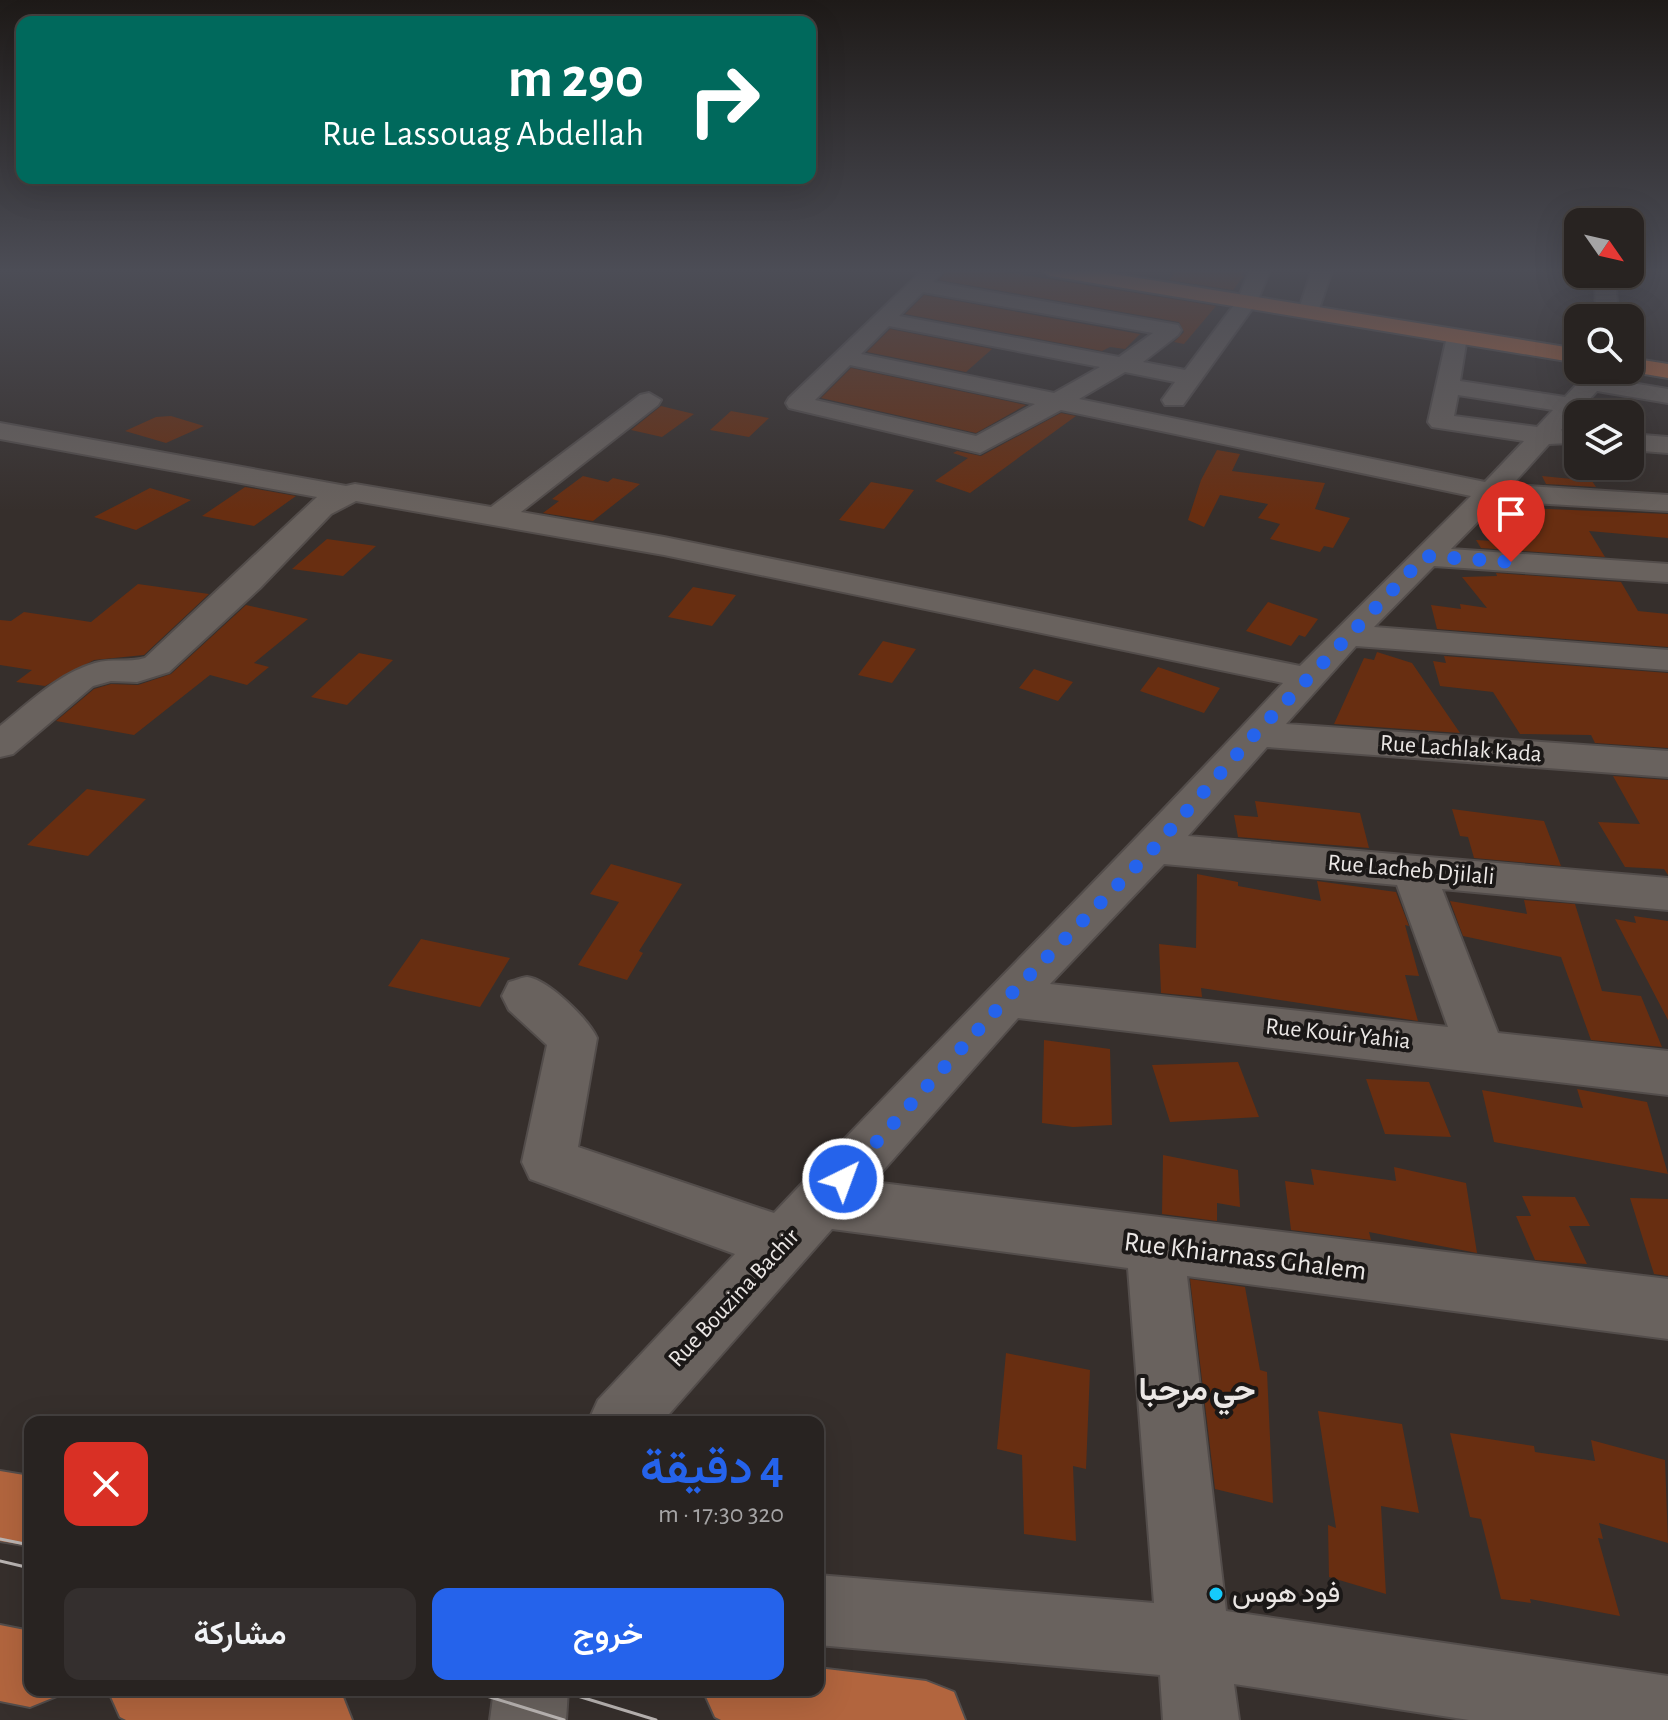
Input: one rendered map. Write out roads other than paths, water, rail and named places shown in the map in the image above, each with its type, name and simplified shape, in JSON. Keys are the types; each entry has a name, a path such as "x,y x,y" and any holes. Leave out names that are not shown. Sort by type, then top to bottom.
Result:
{"main road":[{"path":"1482,350 1577,399"},
{"path":"1644,367 1668,371"},
{"path":"0,1506 24,1510"},
{"path":"0,1663 24,1668"},
{"path":"180,1696 313,1720"},
{"path":"768,1696 833,1711 926,1720"}],"street":[{"path":"851,350 798,403 980,445 1148,350"},
{"path":"1049,350 1122,364 1198,368"},
{"path":"1149,350 1198,368"},
{"path":"1157,423 1211,350"},
{"path":"1454,350 1439,433 1577,399"},
{"path":"844,357 1491,492 1668,503"},
{"path":"1447,386 1577,399 1668,396"},
{"name":"Rue Bouzina Bachir","path":"626,1416 1007,998 1154,848 1347,635 1491,492 1577,399"},
{"path":"498,516 649,400"},
{"path":"0,431 344,494 378,495 680,549 1308,678"},
{"path":"1644,443 1668,445"},
{"path":"0,745 81,679 108,670 137,672 157,665 249,581 321,508 344,494"},
{"path":"1425,556 1664,578"},
{"path":"1347,635 1668,660"},
{"name":"Rue Lachlak Kada","path":"1255,734 1668,764"},
{"name":"Rue Lacheb Djilali","path":"1154,848 1668,894"},
{"path":"1413,870 1480,1049"},
{"path":"526,996 573,1038 549,1162 784,1244"},
{"name":"Rue Kouir Yahia","path":"1007,998 1480,1049 1668,1073"},
{"name":"Rue Khiarnass Ghalem","path":"822,1202 1668,1309"},
{"path":"1155,1246 1201,1720"},
{"path":"824,1611 1194,1642 1668,1713"},
{"path":"528,1720 530,1696"}],"tram line":[{"path":"0,1539 24,1544"},
{"path":"0,1561 24,1567"},
{"path":"486,1696 564,1720"},
{"path":"578,1696 656,1720"}],"place":[{"name":"فود هوس","path":"1216,1594"}],"district":[{"name":"حي مرحبا","path":"1197,1390"}]}
